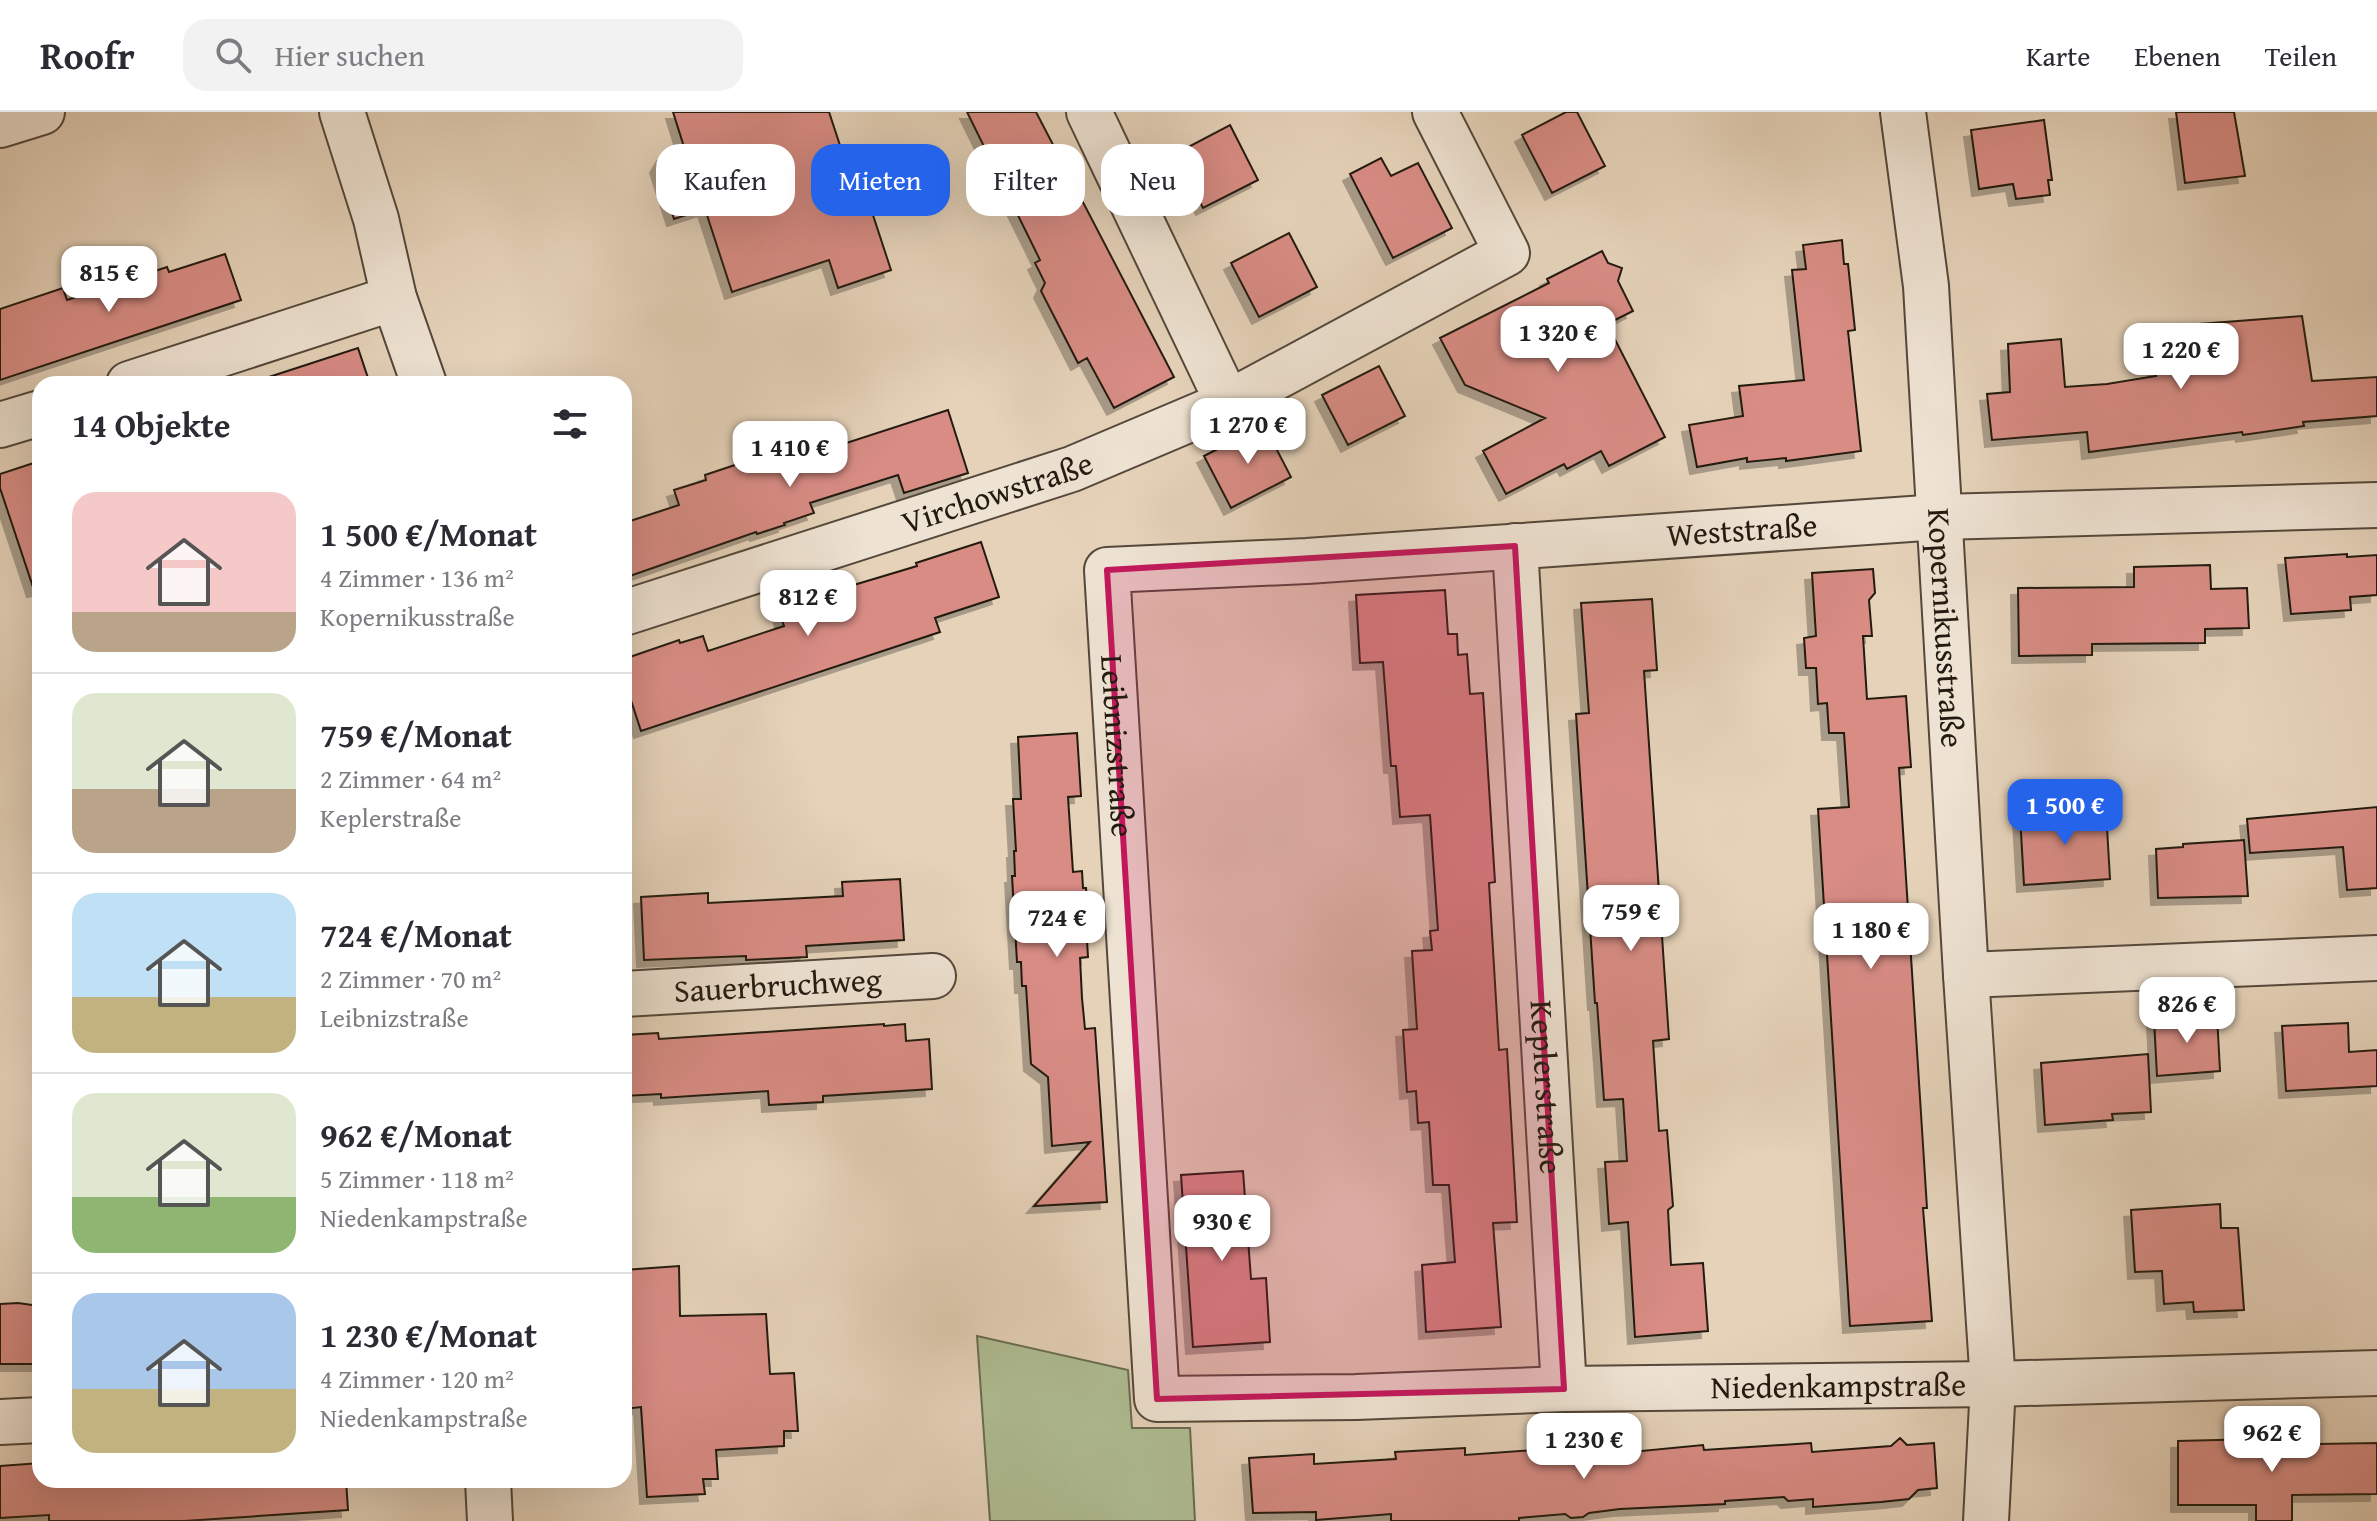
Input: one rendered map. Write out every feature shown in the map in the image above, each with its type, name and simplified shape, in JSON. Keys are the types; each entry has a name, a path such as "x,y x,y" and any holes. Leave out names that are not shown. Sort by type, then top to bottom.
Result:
{"street":[{"path":"0,125 42,112"},
{"path":"342,112 376,219 394,298 421,376"},
{"path":"1089,112 1228,403"},
{"name":"Virchowstraße","path":"632,610 1072,469 1228,403 1507,253 1435,112"},
{"name":"Kopernikusstraße","path":"1903,112 1926,286 1993,1384 1986,1521"},
{"path":"154,376 394,298"},
{"path":"0,425 32,415"},
{"name":"Weststraße","path":"1107,570 1307,561 1939,517 2377,505"},
{"name":"Keplerstraße","path":"1515,546 1564,1389"},
{"name":"Leibnizstraße","path":"1107,570 1157,1399"},
{"path":"1966,975 2377,958"},
{"name":"Sauerbruchweg","path":"632,994 933,976"},
{"name":"Niedenkampstraße","path":"1157,1399 1356,1397 1564,1389 1993,1384 2377,1373"},
{"path":"0,1422 32,1420"},
{"path":"488,1488 490,1521"}],"highlighted area":[{"path":"1515,546 1564,1389 1157,1399 1107,570"}],"green space":[{"path":"977,1336 1128,1370 1132,1428 1190,1428 1195,1521 990,1521"}],"building":[{"path":"673,112 829,112 840,144 811,144 811,216 873,216 891,270 838,288 829,260 732,292 707,216 795,216 795,144 683,144"},
{"path":"967,112 1036,112 1053,144 983,144"},
{"path":"1566,112 1577,112 1605,166 1552,193 1522,135"},
{"path":"2176,112 2234,112 2245,176 2185,183"},
{"path":"2044,120 2052,180 2048,180 2050,195 2016,199 2013,184 1979,189 1971,130"},
{"path":"1230,125 1258,180 1204,207 1204,144 1194,144"},
{"path":"1381,158 1391,176 1418,163 1452,228 1393,258 1350,174"},
{"path":"1085,206 1174,377 1114,408 1087,358 1078,363 1041,291 1045,283 1035,263 1040,260 1018,216 1085,216"},
{"path":"1289,233 1317,287 1259,317 1231,263"},
{"path":"1842,240 1844,264 1848,264 1855,330 1848,331 1861,451 1786,461 1786,458 1747,462 1747,458 1697,467 1689,425 1743,416 1739,386 1804,380 1792,270 1806,269 1803,245"},
{"path":"1602,251 1608,263 1622,268 1618,281 1633,311 1607,324 1665,437 1609,466 1601,451 1567,469 1564,464 1506,494 1483,451 1545,418 1465,385 1440,338 1549,283 1547,279"},
{"path":"225,254 241,300 0,380 0,309 63,288 67,300 167,267 169,272"},
{"path":"2302,316 2312,381 2377,377 2377,416 2303,422 2304,426 2243,435 2242,432 2089,452 2087,432 1992,440 1987,394 2010,392 2008,344 2061,339 2065,387 2107,384 2156,376 2152,346 2202,340 2200,324"},
{"path":"358,348 367,376 272,376"},
{"path":"1379,366 1405,416 1348,445 1322,395"},
{"path":"948,410 968,473 904,493 898,475 810,503 814,513 785,525 632,575 632,520 679,505 674,490 706,480 705,475 792,446 794,451 826,440 828,449"},
{"path":"1264,425 1291,477 1231,508 1204,456"},
{"path":"32,464 32,584 0,488 0,474"},
{"path":"981,542 999,597 935,618 940,632 641,731 632,703 632,656 679,640 680,643 703,636 708,651 784,626 779,611 797,602 917,566 916,563"},
{"path":"2347,554 2347,557 2377,555 2377,595 2350,597 2351,610 2291,614 2285,558"},
{"path":"2210,565 2211,589 2247,588 2249,628 2205,629 2205,643 2092,644 2092,655 2019,656 2018,588 2134,587 2134,567"},
{"path":"1873,569 1875,593 1869,600 1872,636 1863,636 1867,699 1906,696 1911,767 1899,768 1932,1321 1850,1326 1818,809 1849,807 1844,733 1829,733 1827,703 1818,704 1816,668 1806,668 1804,638 1816,636 1812,573"},
{"path":"1445,590 1448,634 1457,634 1458,655 1467,654 1470,694 1483,693 1495,882 1489,883 1499,1050 1507,1049 1517,1222 1493,1223 1501,1327 1426,1332 1422,1265 1455,1262 1449,1185 1433,1185 1429,1122 1418,1123 1416,1091 1407,1092 1403,1030 1417,1029 1412,951 1432,950 1430,931 1438,930 1430,815 1400,817 1396,766 1391,766 1383,662 1360,663 1356,595"},
{"path":"1652,599 1657,670 1644,671 1669,1039 1653,1041 1659,1131 1667,1130 1673,1206 1668,1210 1671,1265 1703,1263 1708,1331 1635,1337 1628,1222 1609,1224 1605,1162 1627,1161 1623,1099 1604,1100 1576,714 1589,713 1581,603"},
{"path":"1077,733 1081,796 1068,797 1073,872 1082,871 1083,888 1086,888 1090,940 1087,940 1088,957 1080,958 1082,998 1085,1029 1095,1028 1107,1202 1034,1206 1090,1142 1052,1146 1048,1077 1031,1064 1026,986 1022,986 1021,962 1017,962 1012,876 1015,876 1016,851 1013,799 1021,799 1018,737"},
{"path":"2377,807 2377,888 2347,890 2343,847 2250,853 2247,819"},
{"path":"2106,810 2110,879 2024,885 2020,815"},
{"path":"2244,840 2248,896 2158,898 2156,849"},
{"path":"900,879 904,940 806,946 807,957 644,960 641,897 708,893 708,903 843,896 842,882"},
{"path":"2217,1015 2220,1071 2157,1076 2154,1019"},
{"path":"2348,1023 2349,1052 2377,1050 2377,1086 2286,1091 2282,1026"},
{"path":"905,1024 906,1041 929,1039 932,1089 823,1096 823,1102 769,1105 768,1091 661,1098 661,1094 632,1096 632,1035 658,1033 659,1039"},
{"path":"2148,1054 2151,1112 2112,1114 2113,1120 2045,1125 2041,1063"},
{"path":"1243,1171 1251,1279 1266,1278 1270,1342 1193,1347 1181,1175"},
{"path":"2220,1204 2221,1228 2238,1228 2244,1310 2194,1312 2193,1302 2164,1304 2162,1271 2135,1272 2131,1210"},
{"path":"679,1266 680,1316 766,1314 770,1374 794,1373 798,1431 784,1431 784,1446 716,1450 718,1479 703,1479 705,1494 647,1497 641,1407 632,1408 632,1269"},
{"path":"0,1304 32,1305 32,1364 0,1364"},
{"path":"1900,1438 1907,1445 1934,1443 1937,1488 1918,1490 1909,1499 1881,1502 1813,1507 1813,1499 1788,1501 1784,1497 1725,1501 1725,1504 1620,1509 1571,1518 1565,1514 1519,1518 1519,1521 1391,1521 1391,1514 1316,1520 1316,1512 1253,1513 1249,1458 1314,1454 1314,1464 1396,1459 1395,1452 1465,1448 1465,1455 1590,1446 1590,1456 1703,1445 1704,1450 1811,1443 1812,1452 1891,1446"},
{"path":"2257,1439 2257,1445 2377,1443 2377,1494 2292,1495 2292,1521 2256,1521 2256,1505 2178,1505 2178,1441"},
{"path":"32,1464 32,1488 347,1488 348,1510 184,1521 49,1521 49,1515 0,1518 0,1466"}]}
